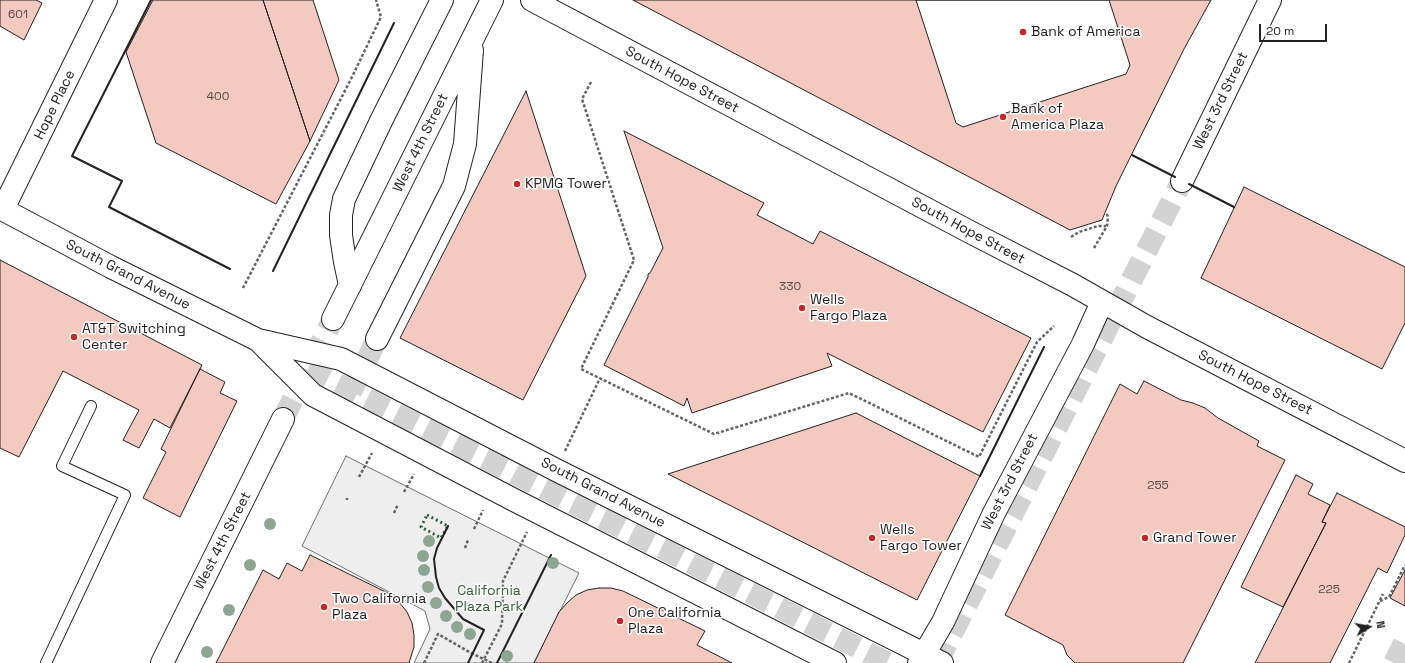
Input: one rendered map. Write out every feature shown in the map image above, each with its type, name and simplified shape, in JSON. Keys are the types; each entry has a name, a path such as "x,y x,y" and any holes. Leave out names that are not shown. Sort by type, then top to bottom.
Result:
{"main road":[{"name":"Hope Place","path":"1,208 106,0"},
{"path":"350,286 341,235 341,215 344,199 382,119 442,0"},
{"name":"West 4th Street","path":"333,319 492,0"},
{"name":"West 3rd Street","path":"1182,181 1270,0"},
{"name":"South Hope Street","path":"546,3 576,24 1073,285 1147,327 1405,461"},
{"path":"377,339 454,186 465,144 472,38"},
{"name":"South Grand Avenue","path":"1,208 111,267 258,340 341,359 929,660"},
{"name":"West 3rd Street","path":"929,660 943,622 994,513 1083,344 1102,302"},
{"name":"South Grand Avenue","path":"258,340 313,395 835,663"},
{"name":"West 4th Street","path":"162,663 283,420"}],"lane":[{"path":"46,663 125,496 62,466 91,406"}],"path":[{"path":"243,288 351,79 381,17 376,0"},
{"path":"591,82 582,99 634,260 582,369 714,434 848,393 979,457 1037,342 1054,326"},
{"path":"1094,248 1106,226 1108,218 1106,212"},
{"path":"1071,237 1079,232 1098,226 1106,226"},
{"path":"564,453 600,378"},
{"path":"359,477 372,453"},
{"path":"404,492 414,474"},
{"path":"394,513 398,504"},
{"path":"474,529 483,510"},
{"path":"482,663 502,624 503,581 526,532"},
{"path":"465,548 468,540"},
{"path":"1379,602 1390,597 1405,565"},
{"path":"1349,663 1383,594"},
{"path":"424,663 438,634 492,663"}],"green space":[{"name":"California Plaza Park","path":"346,456 579,573 534,663 414,663 430,629 425,611 302,546"}],"building":[{"path":"0,0 36,0 42,3 24,40 0,26"},
{"path":"153,0 263,0 310,141 276,204 156,143 126,52"},
{"path":"263,0 313,0 339,80 310,141"},
{"name":"Bank of America Plaza","path":"633,0 1211,0 1184,49 1116,186 1102,220 1070,230"},
{"name":"Bank of America","path":"916,0 1109,0 1130,65 1126,74 963,127 956,123"},
{"name":"KPMG Tower","path":"526,91 586,276 523,400 400,338"},
{"name":"Wells Fargo Plaza","path":"624,131 764,203 757,215 813,244 820,231 1031,338 983,432 827,353 832,366 692,413 687,398 684,406 604,365 648,277 648,274 650,273 663,248"},
{"path":"1244,187 1405,267 1405,323 1382,369 1201,278"},
{"name":"AT&T Switching Center","path":"0,260 202,365 170,428 154,419 139,448 123,440 139,410 63,371 19,457 0,448"},
{"path":"200,369 225,382 220,393 237,401 180,517 143,498 166,452 161,449"},
{"name":"Grand Tower","path":"1144,381 1181,400 1205,408 1218,418 1259,441 1257,446 1285,460 1183,663 1075,663 1067,655 1063,645 1005,615 1120,384 1137,394"},
{"name":"Wells Fargo Tower","path":"856,413 980,476 917,600 668,474"},
{"path":"1296,475 1313,484 1308,494 1330,505 1322,522 1326,523 1283,607 1241,587"},
{"path":"1337,493 1405,527 1405,535 1387,573 1378,568 1330,663 1255,663 1326,523 1322,522"},
{"name":"Two California Plaza","path":"310,555 390,594 399,602 407,612 412,623 414,635 414,647 409,663 216,663 263,570 279,579 287,563 302,571"},
{"path":"1405,570 1405,606 1390,598"},
{"name":"One California Plaza","path":"611,588 623,591 705,631 697,645 732,663 534,663 559,612 576,595 587,590"}],"tunnel":[{"path":"937,663 1182,181"},
{"path":"283,419 333,319"},
{"path":"351,392 377,339"},
{"path":"308,369 888,663"},
{"path":"1394,663 1405,641"}],"hedge":[{"path":"427,515 448,526 441,538 421,527 427,515"}],"wall":[{"path":"151,0 72,156 122,181 109,207 230,269"},
{"path":"273,271 394,23"},
{"path":"1132,155 1175,177"},
{"path":"1189,184 1234,207"},
{"path":"980,476 1044,347"},
{"path":"448,526 437,548 434,559 439,588 445,598 463,619 484,630 468,663"},
{"path":"497,663 551,555"}],"place":[{"name":"Bank of America","path":"1023,32"},
{"name":"Bank of America Plaza","path":"1003,117"},
{"name":"KPMG Tower","path":"517,184"},
{"name":"Wells Fargo Plaza","path":"802,308"},
{"name":"AT&T Switching Center","path":"74,337"},
{"name":"Wells Fargo Tower","path":"872,538"},
{"name":"Grand Tower","path":"1145,538"},
{"name":"Two California Plaza","path":"324,607"},
{"name":"One California Plaza","path":"620,621"}]}
